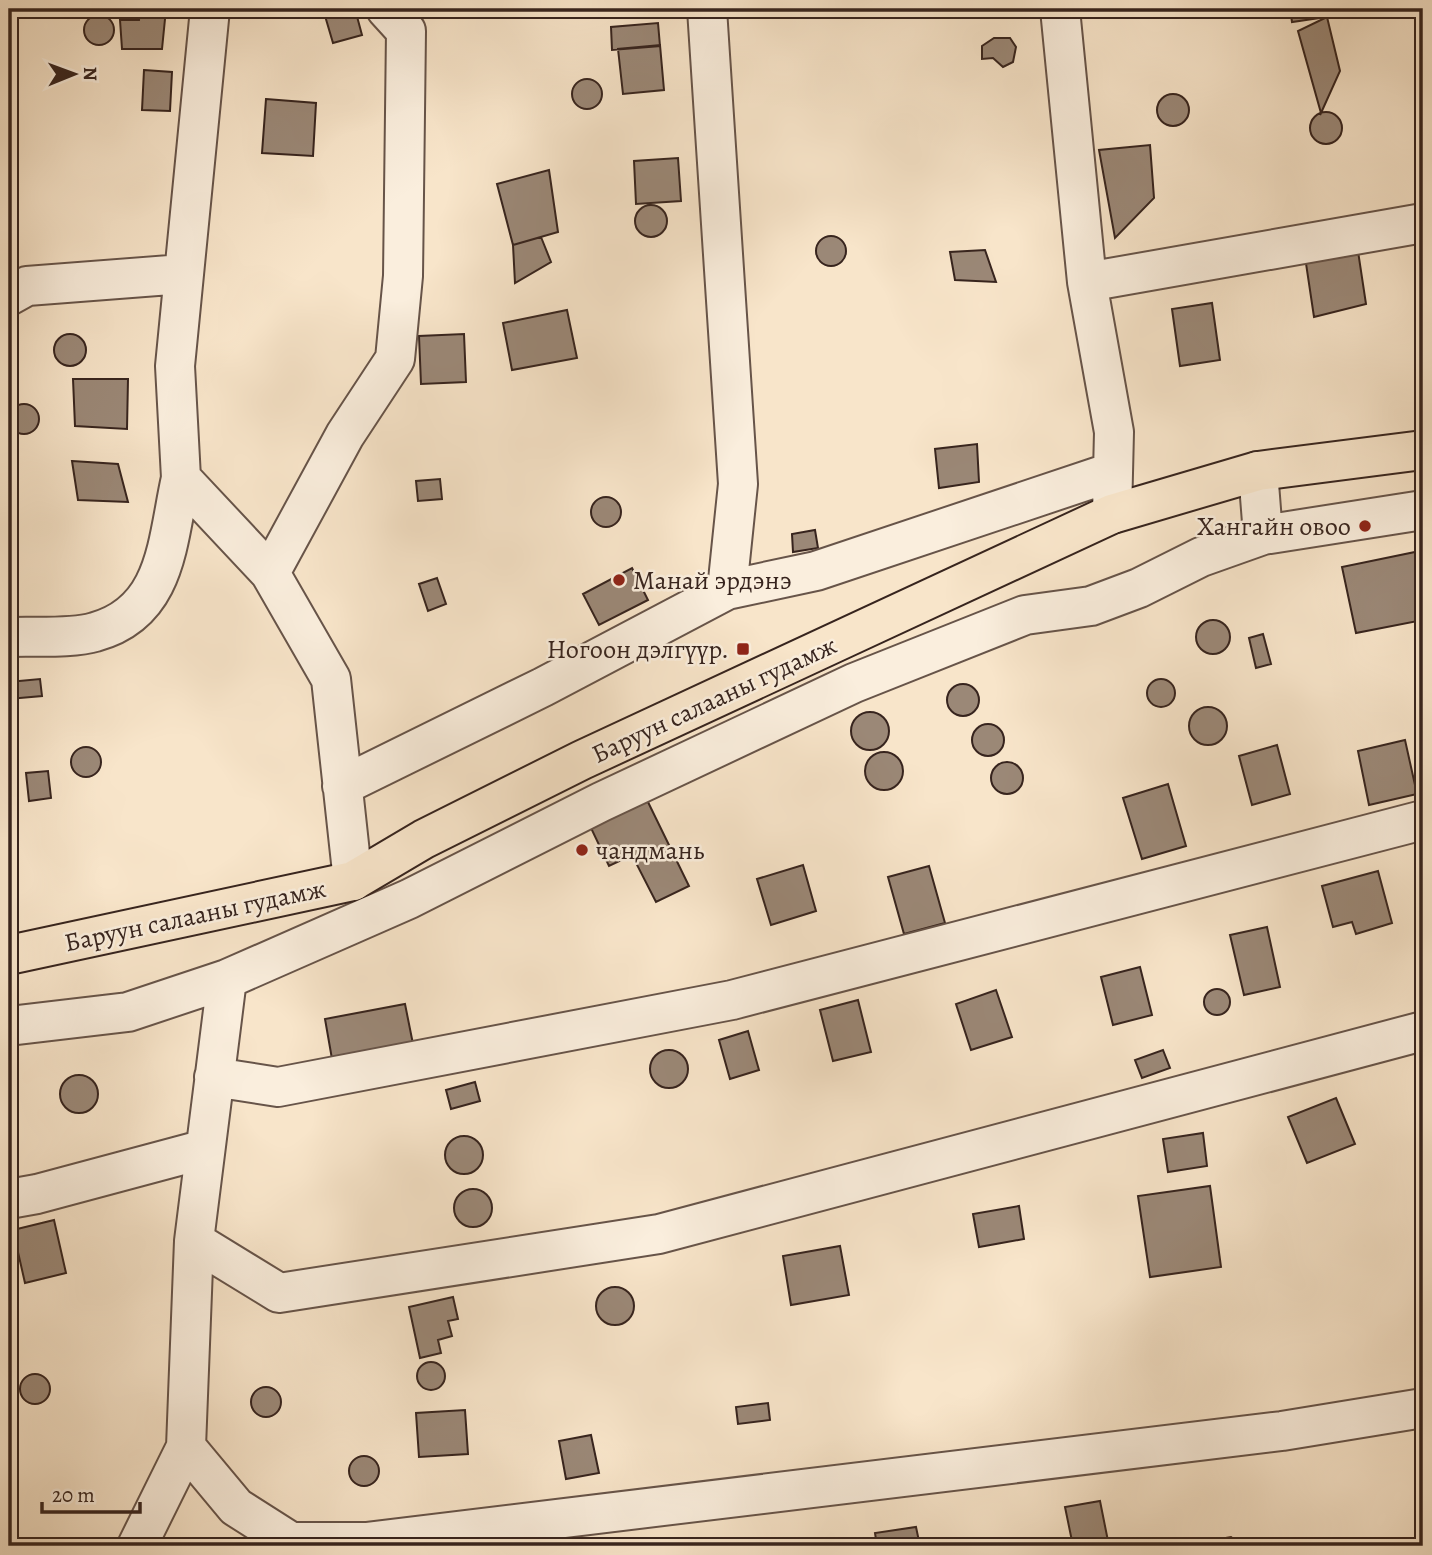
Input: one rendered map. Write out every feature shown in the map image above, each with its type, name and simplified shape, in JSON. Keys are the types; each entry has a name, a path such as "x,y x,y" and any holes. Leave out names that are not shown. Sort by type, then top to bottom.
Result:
{"main road":[{"name":"Баруун салааны гудамж","path":"9,955 353,881 424,839 582,760 1112,514 1258,471 1423,450"}],"street":[{"path":"9,637 94,633 131,617 157,586 181,478 174,366 210,9"},
{"path":"270,573 345,435 395,359 403,276 406,31 386,9"},
{"path":"707,9 738,484 727,590"},
{"path":"1060,9 1087,282 1114,432 1112,514"},
{"path":"1087,282 1423,223"},
{"path":"9,296 27,286 183,274"},
{"path":"1258,471 1263,535"},
{"path":"342,786 543,687 727,590 816,571 1112,472"},
{"path":"181,478 270,573 331,679 353,881"},
{"path":"9,1026 128,1012 228,979 409,899 601,802 854,683 1024,615 1091,606 1139,588 1201,557 1263,535 1423,510"},
{"path":"582,760 601,802"},
{"path":"214,1077 278,1087 732,1000 1423,820"},
{"path":"136,1546 186,1447 194,1241 228,979"},
{"path":"194,1241 279,1293 659,1234 1423,1031"},
{"path":"9,1199 37,1195 205,1149"},
{"path":"186,1447 236,1507 291,1542 366,1542 1282,1431 1423,1408"}],"building":[{"path":"140,9 166,9 162,49 122,49 120,20 139,20"},
{"path":"323,9 355,9 362,35 333,43"},
{"path":"1290,9 1326,9 1327,17 1292,22"},
{"path":"99,15 109,20 114,30 109,40 99,45 89,40 84,30 89,20"},
{"path":"1327,17 1340,71 1321,113 1298,31"},
{"path":"658,23 660,46 612,50 611,27"},
{"path":"994,38 1010,38 1016,47 1013,62 1003,67 993,58 982,59 982,46"},
{"path":"660,45 664,90 623,94 618,49"},
{"path":"144,70 172,72 170,111 142,110"},
{"path":"587,79 598,83 602,94 598,105 587,109 576,105 572,94 576,83"},
{"path":"1173,94 1184,99 1189,110 1184,121 1173,126 1162,121 1157,110 1162,99"},
{"path":"266,99 316,103 313,156 262,153"},
{"path":"1326,112 1337,117 1342,128 1337,139 1326,144 1315,139 1310,128 1315,117"},
{"path":"1150,145 1154,198 1115,238 1099,150"},
{"path":"678,158 681,201 636,204 634,161"},
{"path":"549,170 558,232 513,245 497,184"},
{"path":"651,205 662,210 667,221 662,232 651,237 640,232 635,221 640,210"},
{"path":"831,236 842,240 846,251 842,262 831,266 820,262 816,251 820,240"},
{"path":"541,237 551,262 515,283 513,245"},
{"path":"1356,238 1366,304 1314,317 1304,250"},
{"path":"985,250 996,282 955,280 950,252"},
{"path":"1212,303 1220,360 1180,366 1172,309"},
{"path":"567,310 577,358 512,370 503,323"},
{"path":"70,334 81,339 86,350 81,361 70,366 59,361 54,350 59,339"},
{"path":"464,334 466,382 421,384 419,336"},
{"path":"73,379 128,379 127,429 75,426"},
{"path":"24,404 35,408 39,419 35,430 24,434 13,430 9,419 13,408"},
{"path":"977,444 979,482 939,488 935,449"},
{"path":"72,461 118,464 128,502 78,500"},
{"path":"440,479 442,499 418,501 416,481"},
{"path":"606,497 617,501 621,512 617,523 606,527 595,523 591,512 595,501"},
{"path":"815,530 818,548 793,552 792,534"},
{"path":"1415,552 1423,594 1423,620 1356,633 1342,567"},
{"path":"632,568 648,600 599,625 583,594"},
{"path":"437,578 446,604 428,611 419,584"},
{"path":"1213,620 1225,625 1230,637 1225,649 1213,654 1201,649 1196,637 1201,625"},
{"path":"1263,634 1271,664 1256,668 1249,638"},
{"path":"40,679 42,696 9,699 9,682"},
{"path":"1161,679 1171,683 1175,693 1171,703 1161,707 1151,703 1147,693 1151,683"},
{"path":"963,684 974,689 979,700 974,711 963,716 952,711 947,700 952,689"},
{"path":"1208,707 1221,713 1227,726 1221,739 1208,745 1195,739 1189,726 1195,713"},
{"path":"870,712 883,718 889,731 883,744 870,750 857,744 851,731 857,718"},
{"path":"988,724 999,729 1004,740 999,751 988,756 977,751 972,740 977,729"},
{"path":"1405,740 1417,794 1369,805 1358,751"},
{"path":"1277,745 1290,794 1252,805 1239,756"},
{"path":"86,747 92,748 100,756 100,768 92,776 86,777 80,776 72,768 71,762 72,756 80,748"},
{"path":"884,752 897,758 903,771 897,784 884,790 871,784 865,771 871,758"},
{"path":"1007,762 1019,766 1023,778 1019,790 1007,794 995,790 991,778 995,766"},
{"path":"48,771 51,798 29,801 26,773"},
{"path":"1168,784 1186,846 1142,859 1123,798"},
{"path":"647,800 689,886 656,902 632,855 609,866 591,828"},
{"path":"803,865 816,911 771,925 757,879"},
{"path":"929,866 945,923 904,934 888,877"},
{"path":"1378,871 1392,923 1356,934 1352,922 1333,927 1322,886"},
{"path":"1267,927 1280,987 1244,995 1230,935"},
{"path":"1140,967 1152,1015 1113,1025 1101,977"},
{"path":"1217,989 1226,993 1230,1002 1226,1011 1217,1015 1208,1011 1204,1002 1208,993"},
{"path":"996,990 1012,1037 971,1050 956,1004"},
{"path":"858,1000 871,1052 833,1061 820,1010"},
{"path":"405,1004 413,1044 332,1059 325,1019"},
{"path":"748,1031 759,1070 730,1079 719,1040"},
{"path":"669,1050 682,1056 688,1069 682,1082 669,1088 656,1082 650,1069 656,1056"},
{"path":"1163,1050 1170,1068 1142,1078 1135,1060"},
{"path":"79,1075 92,1081 98,1094 92,1107 79,1113 66,1107 60,1094 66,1081"},
{"path":"475,1082 480,1101 451,1109 446,1090"},
{"path":"1336,1098 1355,1144 1307,1163 1288,1117"},
{"path":"1203,1133 1207,1166 1168,1172 1163,1139"},
{"path":"464,1136 477,1142 483,1155 477,1168 464,1174 451,1168 445,1155 451,1142"},
{"path":"1210,1186 1221,1267 1150,1277 1138,1196"},
{"path":"473,1189 486,1195 492,1208 486,1221 473,1227 460,1221 454,1208 460,1195"},
{"path":"1019,1206 1024,1239 979,1247 973,1214"},
{"path":"54,1220 66,1273 25,1283 13,1230"},
{"path":"840,1246 849,1295 791,1305 783,1256"},
{"path":"615,1287 628,1293 634,1306 628,1319 615,1325 602,1319 596,1306 602,1293"},
{"path":"453,1297 458,1319 448,1321 452,1336 438,1340 441,1353 420,1358 409,1307"},
{"path":"431,1362 441,1366 445,1376 441,1386 431,1390 421,1386 417,1376 421,1366"},
{"path":"35,1374 46,1378 50,1389 46,1400 35,1404 24,1400 20,1389 24,1378"},
{"path":"266,1387 277,1391 281,1402 277,1413 266,1417 255,1413 251,1402 255,1391"},
{"path":"768,1403 770,1420 738,1424 736,1407"},
{"path":"465,1410 468,1454 419,1457 416,1413"},
{"path":"591,1435 599,1473 566,1479 559,1441"},
{"path":"364,1456 375,1460 379,1471 375,1482 364,1486 353,1482 349,1471 353,1460"},
{"path":"1100,1501 1109,1546 1073,1546 1065,1507"},
{"path":"916,1527 920,1546 877,1546 875,1533"},
{"path":"1231,1537 1243,1546 1214,1546 1220,1539"}],"place":[{"name":"Хангайн овоо","path":"1365,526"},
{"name":"Манай эрдэнэ","path":"619,580"},
{"name":"Ногоон дэлгүүр.","path":"743,649"},
{"name":"чандмань","path":"582,850"}]}
